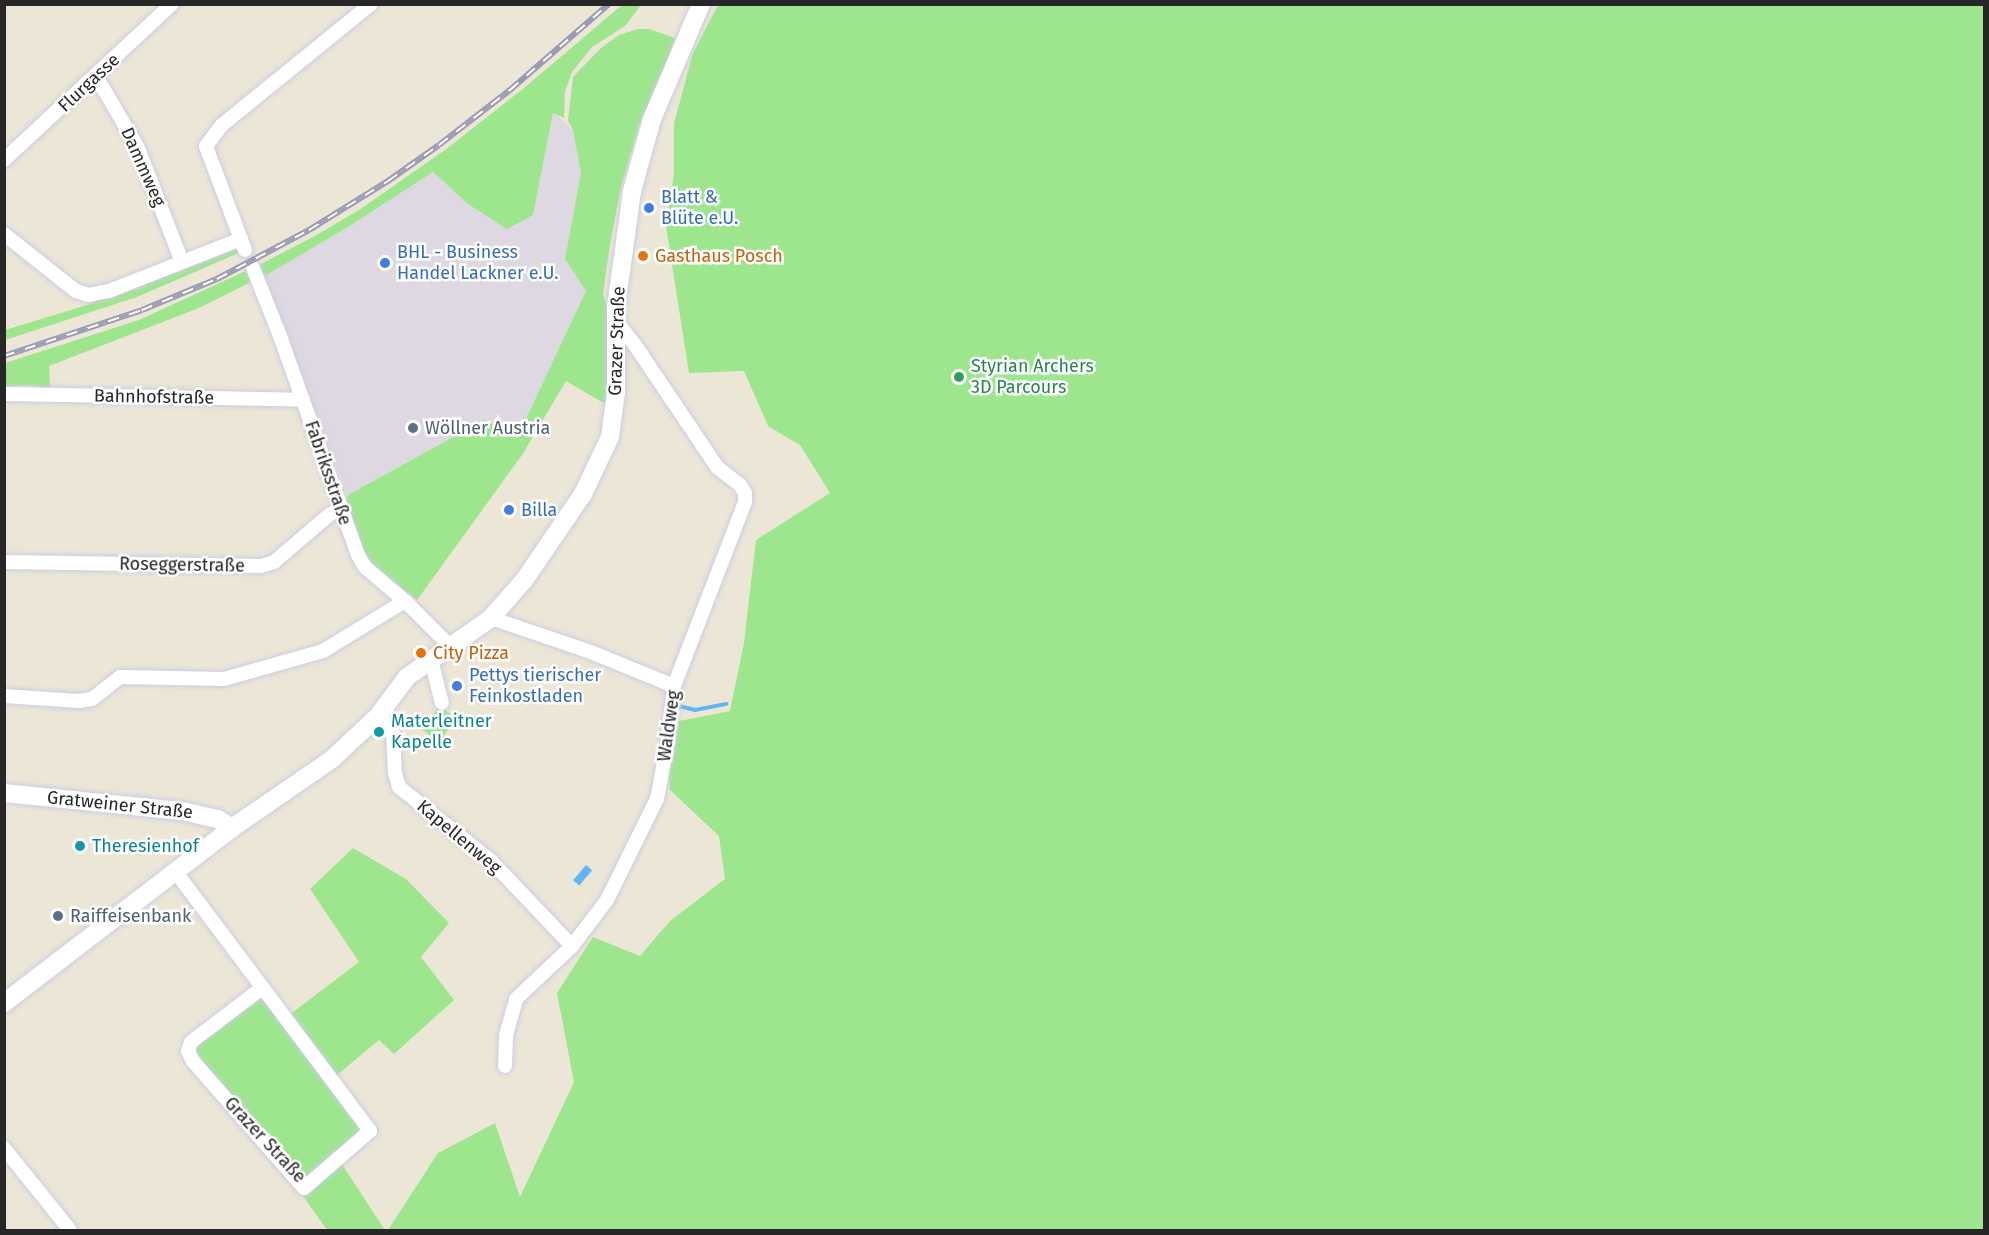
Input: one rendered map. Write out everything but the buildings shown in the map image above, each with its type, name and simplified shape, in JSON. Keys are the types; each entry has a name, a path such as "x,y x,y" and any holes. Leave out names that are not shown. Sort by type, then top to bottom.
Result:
{"main road":[{"name":"Grazer Straße","path":"4,1003 232,828 332,759 378,716 407,677 491,618 510,599 539,560 583,494 602,456 615,410 615,324 632,191 652,119 701,4"},
{"name":"Gratweiner Straße","path":"4,793 205,814 232,828"}],"street":[{"name":"Flurgasse","path":"4,160 172,4"},
{"path":"4,234 75,291 88,296 109,291 182,262 243,244 206,146 222,125 371,4"},
{"name":"Dammweg","path":"96,76 138,148 182,262"},
{"name":"Fabriksstraße","path":"253,268 303,400 340,509 365,567 405,601 451,647"},
{"name":"Waldweg","path":"505,1066 506,1035 516,999 572,946 607,900 657,799 672,714 674,686 744,502 745,493 740,484 710,458 635,345 620,326 615,324"},
{"name":"Bahnhofstraße","path":"4,394 303,400"},
{"name":"Roseggerstraße","path":"4,562 261,566 274,562 329,515 340,509"},
{"path":"4,696 79,701 92,699 120,677 224,679 323,651 405,601"},
{"path":"491,618 674,686"},
{"path":"431,660 442,703"},
{"name":"Kapellenweg","path":"378,716 391,727 394,772 399,787 491,861 572,946"},
{"name":"Grazer Straße","path":"175,871 370,1131 304,1188 193,1061 188,1051 190,1042 262,988"},
{"path":"4,1148 70,1230"}],"shaded area":[{"path":"553,112 573,130 581,173 565,259 586,291 517,439 484,420 348,495 263,277 348,227 433,172 468,204 533,215"}],"green space":[{"path":"622,5 641,5 625,26 592,47 572,72 565,91 564,118 553,113 533,215 507,229 468,204 433,172 348,227 263,277 257,266 359,210 445,150 524,88"},
{"path":"718,5 1984,5 1984,1230 388,1230 438,1153 495,1123 520,1197 574,1082 557,993 593,937 640,956 670,921 725,879 719,836 670,790 664,724 730,711 744,643 756,540 830,493 800,445 768,426 744,371 689,373 666,226 674,174 674,123 693,53"},
{"path":"638,29 649,29 675,38 652,104 645,111 639,126 621,187 610,244 603,294 608,310 607,405 566,381 522,455 417,600 368,564 345,501 348,495 484,420 517,438 586,291 565,259 581,173 573,130 568,121 573,77 601,48 619,35"},
{"path":"235,245 243,251 137,297 5,340 5,330 84,306"},
{"path":"250,269 253,281 199,308 49,366 50,388 26,385 5,387 5,363 139,320"},
{"path":"439,706 456,718 440,742 422,730"},
{"path":"353,848 406,879 449,923 421,957 454,1000 394,1054 379,1040 337,1075 379,1130 341,1163 385,1230 327,1230 268,1146 195,1059 194,1043 262,992 284,1019 359,962 310,889"}],"water":[{"path":"586,865 592,870 579,885 573,880"}],"waterway":[{"path":"674,705 695,710 726,704"}],"railway":[{"path":"4,356 142,310 217,279 309,230 388,181 439,145 510,90 609,4"}],"place":[{"name":"Blatt & Blüte e.U.","path":"649,208"},
{"name":"Gasthaus Posch","path":"643,256"},
{"name":"BHL - Business Handel Lackner e.U.","path":"385,263"},
{"name":"Styrian Archers 3D Parcours","path":"959,377"},
{"name":"Wöllner Austria","path":"413,428"},
{"name":"Billa","path":"509,510"},
{"name":"City Pizza","path":"421,653"},
{"name":"Pettys tierischer Feinkostladen","path":"457,686"},
{"name":"Materleitner Kapelle","path":"379,732"},
{"name":"Theresienhof","path":"80,846"},
{"name":"Raiffeisenbank","path":"58,916"}]}
